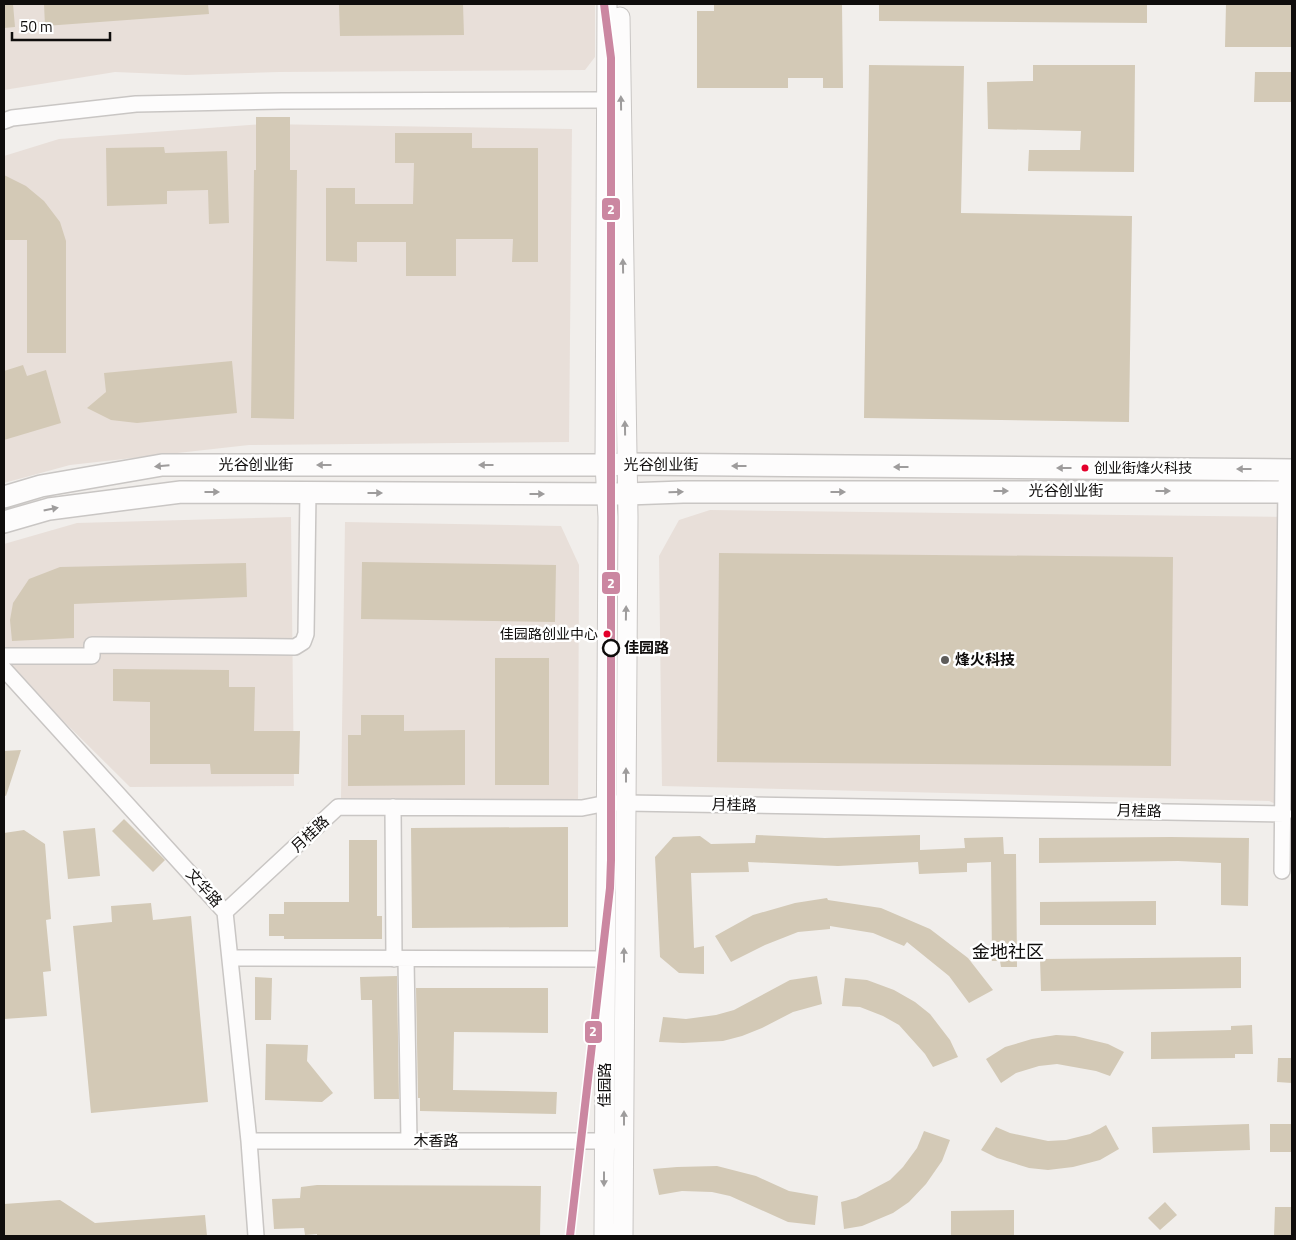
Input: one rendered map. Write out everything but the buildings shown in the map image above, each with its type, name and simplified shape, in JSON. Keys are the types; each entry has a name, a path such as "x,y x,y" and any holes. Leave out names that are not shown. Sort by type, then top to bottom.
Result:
{"main road":[{"name":"光谷创业街","path":"4,497 41,486 162,466 615,465 1290,470"},
{"name":"光谷创业街","path":"4,522 49,508 181,492 627,494 693,492 1289,492"}],"street":[{"name":"佳园路","path":"607,4 607,100 615,465 627,494 623,1236"},
{"name":"佳园路","path":"604,1236 608,517 606,494 615,465 620,4"},
{"path":"4,121 12,118 136,104 282,101 607,100"},
{"path":"1282,871 1290,470"},
{"path":"4,656 92,656 92,645 295,646 303,642 306,634 308,492"},
{"name":"文华路","path":"4,669 225,912 249,1141 256,1236"},
{"name":"月桂路","path":"225,912 338,807 582,808 607,803 626,803 1284,814"},
{"path":"393,808 409,1141"},
{"path":"230,958 606,959"},
{"name":"木香路","path":"249,1141 624,1141"}],"shaded area":[{"path":"4,4 595,4 595,57 585,70 279,72 186,75 115,72 4,90"},
{"path":"263,124 572,129 569,442 249,445 70,465 4,483 4,156 59,139"},
{"path":"710,510 1292,517 1292,811 1269,801 662,786 659,556 679,520"},
{"path":"291,517 294,786 130,787 4,662 4,544 77,523"},
{"path":"345,522 561,526 579,565 578,804 341,798"}],"transit line":[{"name":"2","path":"570,1236 610,888 611,860 611,58 604,4"}],"place":[{"name":"创业街烽火科技","path":"1085,468"},
{"name":"佳园路创业中心","path":"607,634"},
{"name":"佳园路","path":"611,648"},
{"name":"烽火科技","path":"945,660"}],"district":[{"name":"金地社区","path":"1008,952"}]}
